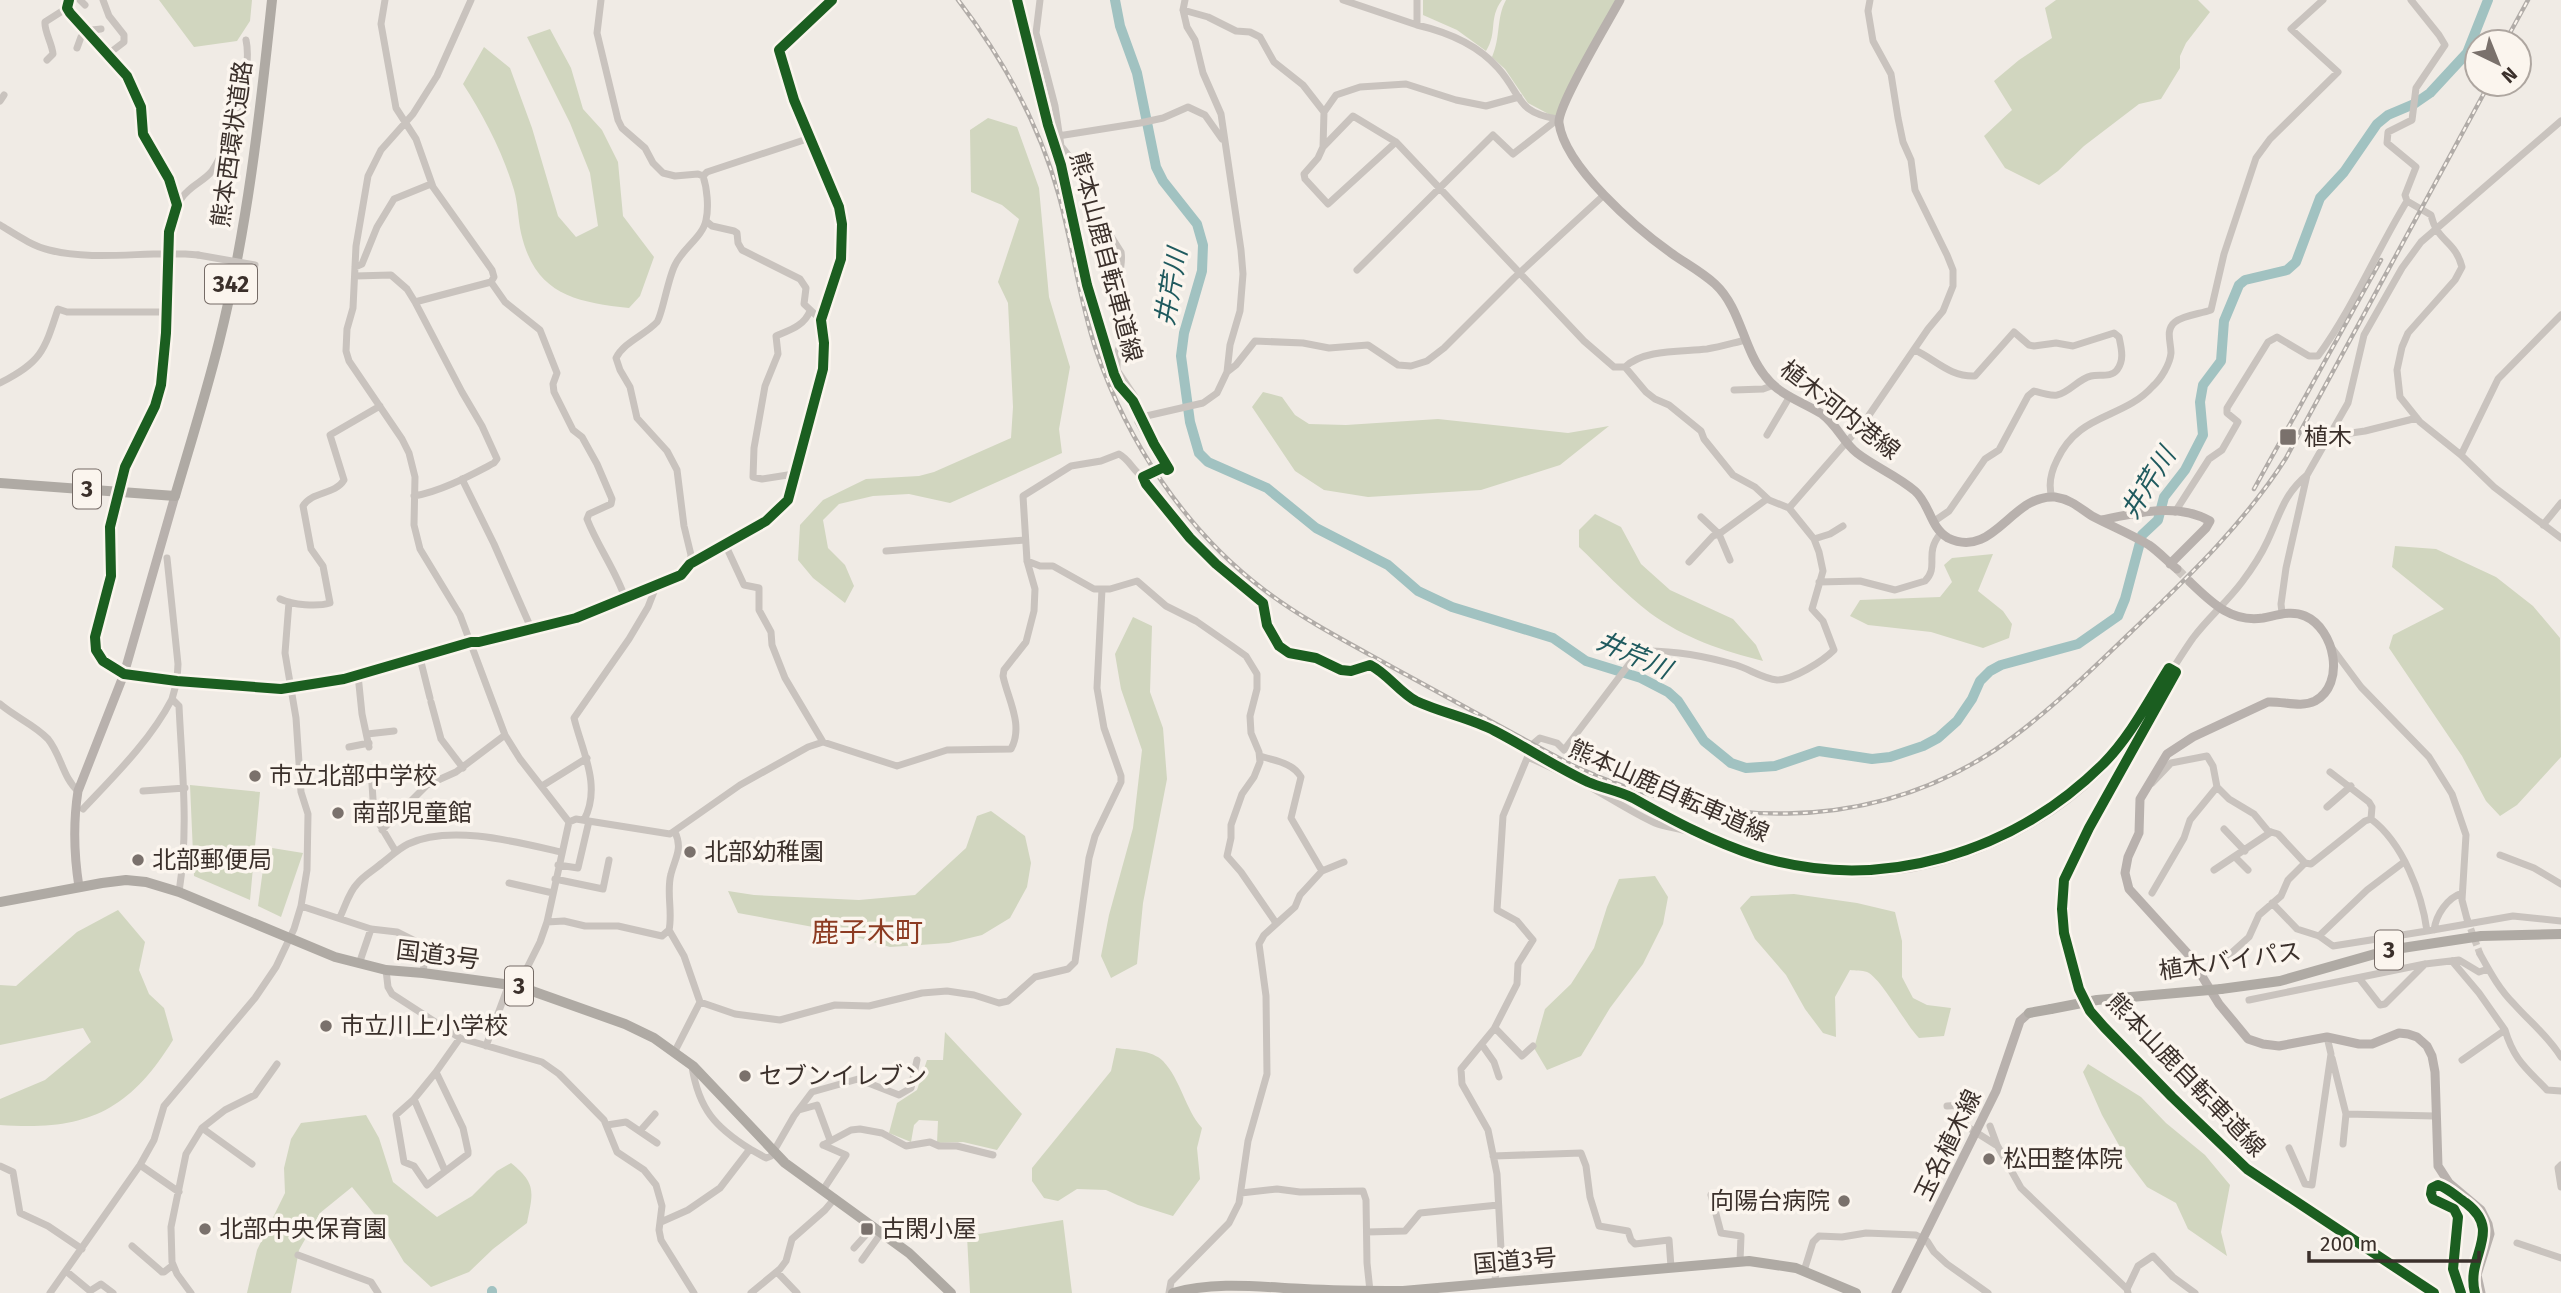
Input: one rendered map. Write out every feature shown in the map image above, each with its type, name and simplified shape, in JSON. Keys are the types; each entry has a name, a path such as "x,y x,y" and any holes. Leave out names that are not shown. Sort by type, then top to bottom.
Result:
{"highway":[{"name":"熊本西環状道路","path":"175,496 219,341 231,286 265,68 271,0"},
{"name":"3","path":"0,483 175,496"},
{"name":"国道3号","path":"0,902 127,880 146,882 179,892 359,964 386,970 423,972 513,985 625,1024 675,1051 694,1066 774,1153 909,1252 951,1293"},
{"name":"植木バイパス","path":"2029,1013 2097,1000 2280,981 2402,948 2481,936 2561,934"},
{"name":"国道3号","path":"1171,1293 1189,1290 1453,1290 1740,1261 1771,1263 1804,1271 1856,1293"}],"main road":[{"path":"1558,119 1620,0"},
{"name":"植木河内港線","path":"1558,119 1573,156 1604,195 1633,223 1714,283 1730,305 1753,358 1774,385 1822,415 1835,426 1855,452 1916,492 1924,501 1941,533"},
{"path":"1143,477 1164,467"},
{"name":"342","path":"79,887 75,864 78,791 124,674 175,496"},
{"path":"1941,533 1962,542 1982,541 2025,505 2052,497 2077,504 2101,520 2147,544 2174,566 2210,524 2208,519 2193,513 2148,511 2101,520"},
{"path":"2190,582 2217,608 2235,616 2249,619 2295,613 2308,617 2329,642 2333,657 2333,677 2329,688 2312,703 2268,702 2193,737 2167,754 2140,799 2139,833 2128,857 2126,880 2133,897 2189,956 2218,1004 2248,1039 2279,1046 2327,1037 2372,1044 2399,1033 2417,1037 2427,1046 2432,1056 2438,1166 2441,1174 2481,1210 2488,1224 2490,1234 2477,1275 2481,1293"},
{"name":"玉名植木線","path":"1896,1293 1996,1091 2021,1021 2029,1013"}],"street":[{"path":"103,0 109,16 124,35 124,42 107,55"},
{"path":"385,0 381,24 396,108 407,122 419,147 431,184 492,270 494,278 491,282 415,302"},
{"path":"471,0 436,76 407,122 381,149 368,176 356,246 353,308 347,329 346,351 349,361 409,453 415,477 414,525 419,549 460,615 505,735 569,822"},
{"path":"601,0 597,33 618,120 645,148 653,163 663,173 674,176 703,176"},
{"path":"115,506 110,527 110,576 95,637 96,650 103,661 124,674 177,681 292,688 323,684 471,642 576,618 681,575 691,564 766,521 788,500 816,404 823,369 821,320 841,259 842,225 839,207 794,100 779,50 832,0"},
{"path":"1040,0 1036,33 1055,106 1061,146 1076,165 1087,198 1121,253 1115,301 1126,331 1115,360 1117,370 1135,397 1142,417"},
{"path":"1164,467 1138,422 1142,417 1203,403 1217,393 1227,372 1230,345 1240,311 1243,274 1221,114 1203,73 1195,40 1187,27 1185,0"},
{"path":"1343,0 1441,31 1472,47 1499,69 1527,109 1535,115 1558,119"},
{"path":"1417,25 1418,0"},
{"path":"1789,508 1865,421 1943,311 1952,292 1954,276 1947,255 1914,190 1911,160 1900,130 1891,74 1873,41 1868,11 1870,0"},
{"path":"2052,497 2052,470 2064,445 2085,425 2146,394 2170,358 2169,335 2172,325 2211,310 2224,254 2256,158 2270,139 2338,72 2291,29 2323,0"},
{"path":"2412,0 2445,45 2416,88 2412,120 2388,132 2387,143 2416,167 2405,195 2407,201 2431,215 2435,231 2455,249 2462,267 2455,280 2408,333 2397,370 2397,388 2400,397 2417,418 2494,487 2561,538"},
{"path":"47,60 53,54 45,22 68,4 91,37 127,76 141,107 143,134 169,180 177,205"},
{"path":"1184,10 1208,17 1236,31 1250,32 1260,37 1274,62 1303,85 1324,112"},
{"path":"91,37 92,30 101,29"},
{"path":"77,48 81,37 86,34 91,37"},
{"path":"125,467 158,396 167,312 169,232 177,205 187,191 211,172 234,119 247,65 246,40"},
{"path":"1323,147 1324,112 1336,95 1369,86 1406,84 1456,100 1486,106 1519,97"},
{"path":"1058,136 1140,123 1188,107 1210,119 1224,142"},
{"path":"1396,142 1328,204 1305,179 1304,174 1318,158 1323,147 1353,116 1396,142 1601,356 1614,366 1625,367 1646,392 1669,405 1701,431 1704,439 1733,475 1755,487 1767,499 1789,508 1814,539 1819,552 1823,571 1812,609 1823,621 1834,650 1802,671 1774,680 1737,665 1712,659 1657,650 1639,651 1564,750 1557,743 1540,738 1533,744 1503,816 1497,910 1517,921 1533,940 1518,964 1517,984 1495,1028 1464,1063 1460,1076 1467,1095 1488,1130 1497,1174 1501,1249 1494,1284"},
{"path":"1357,270 1493,135 1513,154 1558,119"},
{"path":"2283,613 2281,604 2286,568 2307,475 2348,403 2364,335 2410,255 2421,242 2560,124"},
{"path":"703,176 707,172 810,138"},
{"path":"691,564 677,470 667,451 637,418 630,387 616,358 624,347 658,320 674,265 706,221 703,176"},
{"path":"355,271 362,264 381,219 394,199 431,184"},
{"path":"1227,372 1255,341 1303,343 1329,348 1368,345 1398,365 1411,366 1427,361 1444,348 1604,195"},
{"path":"2175,512 2209,459 2222,450 2238,422 2227,413 2227,408 2268,342 2277,337 2309,356 2318,356 2332,336 2385,236 2407,201"},
{"path":"706,221 712,226 737,233 738,243 743,250 800,279 806,288 804,304 821,320"},
{"path":"0,225 50,250 110,255 167,252 255,265"},
{"path":"355,271 391,275 407,289 497,457 494,464 425,494 414,496"},
{"path":"491,282 505,302 540,330 557,373 553,384 554,392 573,430 583,438 604,479 612,503 589,514 587,519 625,598"},
{"path":"0,383 32,365 44,349 58,310 167,312"},
{"path":"794,474 762,479 753,477 754,448 765,386 778,354 776,335 793,330 810,311"},
{"path":"2461,455 2498,379 2561,315"},
{"path":"1915,350 1949,372 1966,377 1975,376 2014,332 2028,345 2034,346 2056,343 2073,346 2114,333 2119,337 2122,356 2119,367 2111,374 2090,376 2054,396 2035,391 2028,396 2000,450 1985,459 1949,511 1933,522"},
{"path":"1625,367 1633,360 1648,356 1711,348 1746,340"},
{"path":"1734,390 1763,389 1774,385"},
{"path":"1768,435 1790,396"},
{"path":"280,599 289,603 330,603 323,566 311,549 303,506 309,499 332,491 344,480 330,435 380,406"},
{"path":"2331,436 2417,418"},
{"path":"569,822 576,819 660,834 675,832 740,785 808,747 823,742 897,766 947,750 1011,749 1016,740 1016,719 1003,676 1004,670 1029,636 1035,589 1024,540 1023,496 1071,466 1101,461 1119,454 1143,477"},
{"path":"1528,757 1658,824 1695,834 1717,845 1791,868 1844,873 1880,872 1923,867 1959,857 2000,842 2065,804 2101,771 2126,742 2193,638 2242,582 2266,544 2292,487 2307,475"},
{"path":"461,479 494,544 531,628"},
{"path":"1689,562 1713,536 1767,499"},
{"path":"2543,525 2561,503"},
{"path":"1701,517 1719,534 1730,560"},
{"path":"1814,539 1843,526"},
{"path":"1819,582 1860,581 1895,590 1925,581 1932,569 1931,548 1941,533"},
{"path":"886,551 1024,540"},
{"path":"725,544 744,585 759,587 760,610 771,632 772,645 785,678 823,742"},
{"path":"83,809 139,747 164,715 172,699 177,681 175,625 167,558"},
{"path":"1027,561 1040,566 1053,566 1094,589 1102,590 1137,581 1166,606 1196,621 1246,656 1257,674 1257,689 1250,716 1251,733 1260,756 1254,777 1242,794 1231,825 1227,856 1276,923"},
{"path":"558,865 578,868 590,807 587,758 574,718 629,639 648,607 657,584"},
{"path":"699,1002 735,1014 780,1020 821,1008 877,1005 922,993 947,991 974,995 999,1003 1008,1001 1035,977 1068,969 1075,962 1089,858 1095,836 1121,782 1098,699 1102,590"},
{"path":"50,1293 140,1166 154,1140 164,1107 199,1061 214,1048 255,998 276,967 290,938 301,906 307,870 308,814 301,792 292,688 285,653 289,603"},
{"path":"2329,642 2361,687 2429,757 2452,794 2466,835 2462,893 2467,919"},
{"path":"419,658 441,738 463,768"},
{"path":"349,747 369,745 362,714 358,675"},
{"path":"172,699 178,706 185,788 184,862 179,892"},
{"path":"0,704 51,742 71,785 78,791"},
{"path":"367,734 394,731"},
{"path":"382,830 427,785 463,768 505,735"},
{"path":"1260,756 1294,767 1301,777 1291,818 1322,871"},
{"path":"2148,785 2171,763 2205,756 2210,758 2217,786 2230,800 2254,814 2271,832 2278,834 2305,863"},
{"path":"541,786 587,758"},
{"path":"371,768 374,815 396,852"},
{"path":"2330,772 2369,802 2372,807 2371,819 2384,832 2404,862 2421,898 2430,931"},
{"path":"2152,893 2184,838 2190,820 2217,786"},
{"path":"2327,807 2351,786"},
{"path":"143,791 185,788"},
{"path":"2229,955 2249,937 2259,915 2281,896 2288,880 2305,863 2316,863 2350,832 2371,819"},
{"path":"486,1045 513,985 540,942 547,922 569,822"},
{"path":"2224,829 2245,850"},
{"path":"547,922 618,926 662,936 669,930 670,876 680,849 675,832"},
{"path":"2214,870 2271,832"},
{"path":"340,917 356,884 409,844 446,835 514,841 561,852"},
{"path":"2500,855 2534,868 2561,884"},
{"path":"2235,857 2248,870"},
{"path":"555,879 603,889 610,860"},
{"path":"1171,1293 1169,1287 1174,1278 1232,1219 1241,1193 1248,1141 1267,1074 1266,996 1259,944 1276,923 1295,906 1300,895 1322,871 1344,862"},
{"path":"2319,936 2367,890 2404,862"},
{"path":"509,883 553,893"},
{"path":"2430,931 2452,896 2462,893"},
{"path":"2272,903 2302,932 2319,936 2333,946 2513,916 2561,921"},
{"path":"301,906 371,929 397,932 425,946 423,972"},
{"path":"359,964 371,929"},
{"path":"669,930 684,956 699,1002 675,1051"},
{"path":"2480,954 2514,1004 2540,1029 2561,1057"},
{"path":"2249,1000 2425,964 2452,961 2464,962 2479,972 2488,969"},
{"path":"2452,961 2505,1030 2518,1061 2547,1090 2561,1091"},
{"path":"2359,978 2380,1004 2385,1004 2425,964"},
{"path":"386,970 388,987 392,994 460,1038 542,1062 553,1068 607,1125 617,1152 643,1170 656,1185 662,1206 661,1240 694,1293"},
{"path":"1495,1028 1522,1056 1533,1045"},
{"path":"2462,1060 2505,1030"},
{"path":"2327,1037 2346,1114 2343,1144"},
{"path":"436,1072 463,1128 468,1154 427,1185 414,1166 404,1162 396,1115 414,1099 460,1038"},
{"path":"1482,1045 1494,1062 1499,1077"},
{"path":"2289,1148 2305,1184 2312,1185 2331,1054"},
{"path":"694,1066 692,1068 710,1117 728,1135 766,1158 774,1153 812,1092 858,1079 899,1096 911,1088 917,1060"},
{"path":"191,1293 173,1265 171,1222 186,1154 202,1128 225,1110 255,1095 277,1064"},
{"path":"414,1099 446,1171"},
{"path":"799,1110 817,1105 830,1140"},
{"path":"1958,1105 1962,1119 1997,1145"},
{"path":"1947,1106 1966,1105 1976,1109"},
{"path":"640,1131 654,1114"},
{"path":"2346,1114 2435,1116"},
{"path":"607,1125 626,1122 657,1143"},
{"path":"1990,1126 1997,1145 2021,1188 2128,1291 2138,1266 2153,1256 2173,1277 2196,1293"},
{"path":"202,1128 252,1164"},
{"path":"823,1190 846,1155 824,1147 824,1143 851,1130 883,1133 906,1146 930,1142 993,1155"},
{"path":"660,1222 688,1210 719,1188 750,1149"},
{"path":"1493,1156 1581,1153 1599,1226 1624,1229 1635,1244 1669,1240 1671,1267"},
{"path":"2561,1165 2558,1168 2561,1187"},
{"path":"0,1166 13,1172 20,1213 48,1226 82,1249"},
{"path":"140,1166 179,1192"},
{"path":"1241,1193 1287,1189 1300,1192 1363,1191 1366,1200 1370,1291"},
{"path":"1711,1195 1721,1233 1741,1236 1740,1261"},
{"path":"751,1293 777,1272 786,1261 792,1239 835,1198"},
{"path":"1367,1232 1405,1231 1420,1213 1498,1205"},
{"path":"854,1248 878,1229"},
{"path":"862,1260 878,1229"},
{"path":"1804,1271 1813,1242 1823,1234 1842,1237 1866,1233 1909,1234 1923,1238 1947,1264 1988,1293"},
{"path":"2517,1243 2561,1258"},
{"path":"132,1246 162,1272 173,1265"},
{"path":"298,1255 371,1282 378,1293"},
{"path":"66,1271 90,1291 101,1284 113,1293"},
{"path":"777,1272 797,1293"}],"green space":[{"path":"159,0 252,0 250,21 237,41 194,47"},
{"path":"1423,0 1502,0 1495,13 1492,38 1486,51 1457,30 1423,15"},
{"path":"1506,0 1620,0 1558,119 1528,103 1505,69 1492,57"},
{"path":"2056,0 2198,0 2210,12 2186,43 2180,56 2180,68 2161,99 2139,104 2039,185 2005,168 1984,136 2012,110 1994,81 2052,38 2045,8"},
{"path":"550,29 571,68 583,109 602,130 618,162 623,216 654,257 640,296 629,308 574,298 547,282 536,270 521,233 510,176 499,149 463,84 484,47 510,68 532,128 558,216 576,237 598,226 590,173 570,123 527,37"},
{"path":"988,118 1017,127 1039,188 1049,297 1070,367 1059,429 1062,453 950,503 909,494 873,496 839,504 823,520 828,548 845,565 854,586 845,603 813,578 798,560 800,525 823,500 866,479 919,476 934,472 1011,438 1013,407 1008,303 998,282 1019,219 1002,205 971,192 970,130"},
{"path":"1263,392 1282,397 1295,415 1309,424 1346,425 1438,419 1568,433 1609,426 1560,465 1481,490 1368,497 1324,490 1295,471 1252,407"},
{"path":"1595,514 1621,527 1641,564 1670,590 1733,619 1756,645 1763,661 1690,637 1663,622 1632,598 1579,547 1579,530"},
{"path":"2395,546 2436,549 2496,577 2533,606 2560,638 2561,757 2517,805 2500,816 2486,801 2462,756 2389,648 2393,635 2444,609 2392,567"},
{"path":"1993,554 1978,591 2003,611 2012,624 2009,638 1983,648 1931,632 1868,625 1850,616 1860,600 1940,597 1952,582 1944,565 1952,558"},
{"path":"1133,617 1152,626 1150,692 1163,728 1167,779 1143,903 1137,964 1111,978 1101,956 1109,915 1133,828 1142,750 1121,689 1115,654"},
{"path":"190,785 260,792 250,900 194,876"},
{"path":"991,811 1025,836 1031,863 1027,887 1010,918 982,935 949,943 890,947 840,932 738,913 728,891 754,895 859,900 915,895 966,848 977,816"},
{"path":"266,847 303,853 281,917 258,906"},
{"path":"1655,876 1668,897 1663,924 1643,964 1610,1008 1581,1056 1547,1070 1534,1048 1545,1009 1571,984 1594,948 1619,879"},
{"path":"1794,894 1857,903 1895,912 1902,941 1902,977 1913,998 1927,1005 1951,1008 1944,1036 1919,1038 1873,976 1865,971 1850,970 1835,997 1836,1037 1823,1033 1805,1009 1786,975 1755,939 1740,908 1751,896"},
{"path":"118,910 145,942 139,970 149,994 164,1008 173,1040 139,1085 121,1101 101,1112 56,1125 0,1125 0,1099 45,1080 91,1042 83,1028 0,1045 0,985 16,986 77,932"},
{"path":"945,1032 1022,1114 997,1150 963,1142 937,1143 938,1121 919,1120 914,1125 911,1142 889,1133 897,1103 917,1090 927,1060 943,1060"},
{"path":"1116,1048 1147,1053 1163,1061 1202,1128 1197,1148 1200,1179 1173,1216 1138,1205 1106,1190 1077,1189 1058,1201 1044,1198 1032,1181 1032,1168 1111,1071"},
{"path":"2088,1064 2141,1097 2166,1123 2205,1155 2230,1185 2221,1232 2227,1256 2188,1229 2176,1203 2147,1187 2129,1163 2102,1115 2083,1072"},
{"path":"366,1115 379,1138 393,1182 437,1217 472,1196 497,1171 511,1163 525,1177 531,1189 527,1223 469,1272 431,1287 404,1262 379,1220 352,1187 320,1213 299,1250 291,1293 247,1293 257,1250 285,1193 284,1168 291,1139 301,1123"},
{"path":"1063,1220 1072,1293 970,1293 967,1236"}],"waterway":[{"name":"井芹川","path":"1115,0 1120,26 1137,73 1156,167 1163,181 1197,224 1203,245 1202,271 1184,333 1181,356 1190,422 1199,453 1208,462 1267,488 1316,528 1388,565 1418,591 1452,607 1553,638 1586,661 1641,678 1668,692 1678,701 1704,741 1731,763 1746,768 1775,766 1819,751 1872,759 1890,757 1923,746 1938,738 1957,721 1980,681 1990,671 2001,665 2078,644 2118,616 2142,535 2158,520 2164,497 2185,470 2203,435 2200,402 2203,385 2221,361 2224,321 2239,285 2245,280 2287,270 2296,262 2320,198 2344,172 2377,124 2388,115 2414,104 2430,93 2467,53 2488,0"}],"tunnel":[{"path":"115,506 125,467"},
{"path":"2177,569 2190,582"},
{"path":"2467,919 2480,954"}],"railway":[{"path":"958,0 1005,69 1041,143 1059,196 1090,331 1124,417 1162,481 1208,540 1263,589 1314,623 1574,766 1626,787 1679,802 1733,811 1787,814 1841,809 1894,797 1945,778 1995,750 2066,694 2194,570 2252,506 2286,458 2481,98"},
{"path":"2513,28 2528,0"},
{"path":"2254,489 2381,260"}],"cycle path":[{"path":"69,0 67,8 70,13 127,76 141,107 143,134 169,179 177,205 169,232 166,333 161,385 155,406 125,467 110,527 111,576 95,637 96,650 103,661 124,674 281,689 344,679 471,642 576,618 681,575 690,564 766,521 788,500 823,369 821,320 841,259 842,224 839,207 794,100 779,50 832,0"},
{"name":"熊本山鹿自転車道線","path":"1017,0 1048,125 1061,165 1087,285 1114,374 1119,385 1133,401 1169,469 1164,467 1143,477 1190,538 1216,564 1263,603 1267,625 1279,646 1289,653 1316,658 1341,670 1351,671 1370,665 1416,701 1485,726 1576,776 1633,798 1725,844 1757,856 1804,867 1851,870 1897,867 1943,858 1987,842 2028,821 2067,795 2103,764 2139,718 2169,668 2176,672 2089,828 2064,880 2064,933 2079,989 2090,1011 2104,1027 2247,1169 2434,1293"},
{"path":"2461,1293 2453,1269 2458,1217 2454,1209 2433,1199 2432,1188 2438,1185 2466,1203 2482,1224 2483,1234 2473,1280 2475,1293"}],"place":[{"name":"植木","path":"2288,437"},
{"name":"市立北部中学校","path":"255,776"},
{"name":"南部児童館","path":"338,813"},
{"name":"北部幼稚園","path":"690,852"},
{"name":"北部郵便局","path":"138,860"},
{"name":"市立川上小学校","path":"326,1026"},
{"name":"セブンイレブン","path":"745,1076"},
{"name":"松田整体院","path":"1989,1159"},
{"name":"向陽台病院","path":"1844,1201"},
{"name":"北部中央保育園","path":"205,1229"},
{"name":"古閑小屋","path":"867,1229"}],"district":[{"name":"鹿子木町","path":"867,932"}]}
